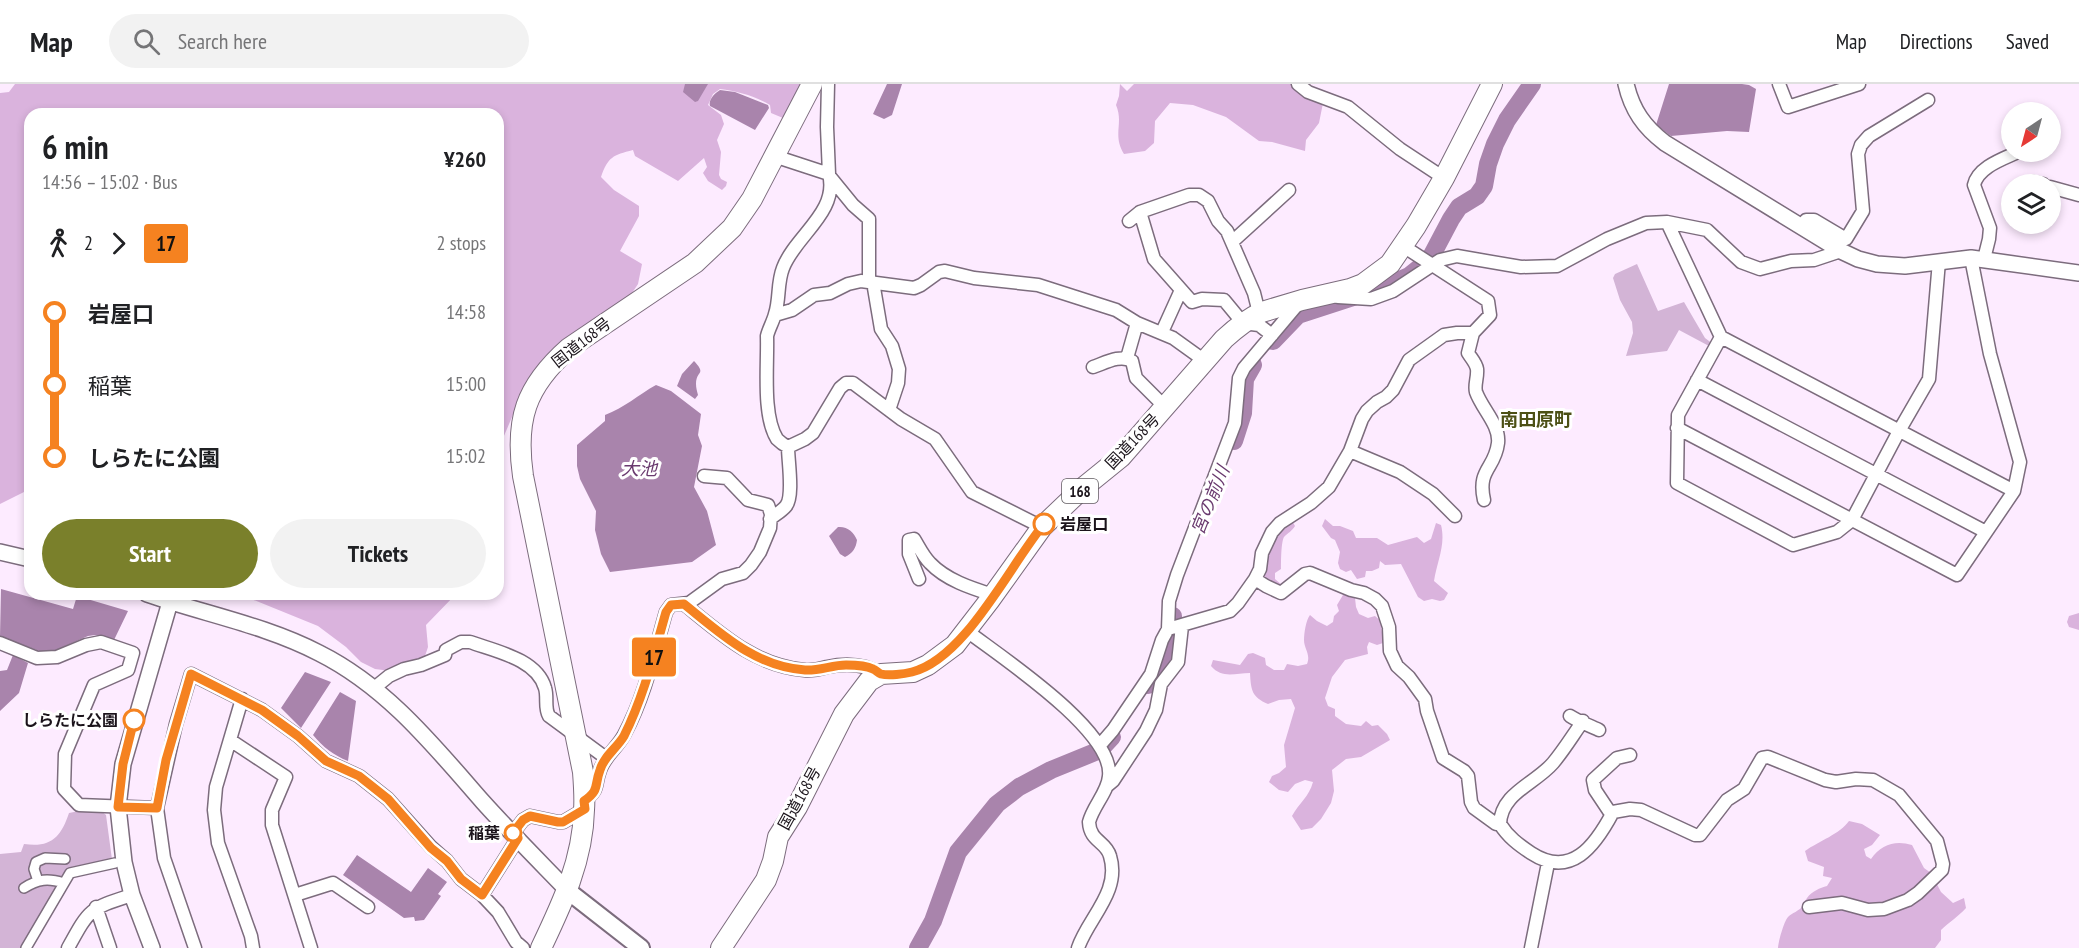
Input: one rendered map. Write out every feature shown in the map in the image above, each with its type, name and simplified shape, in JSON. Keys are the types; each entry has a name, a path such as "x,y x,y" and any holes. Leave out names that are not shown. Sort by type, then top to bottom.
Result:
{"highway":[{"name":"国道168号","path":"540,948 567,891 580,849 584,805 583,772 519,449 521,425 526,406 537,382 551,363 569,348 694,263 718,243 736,223 752,199 812,84"},
{"name":"国道168号","path":"721,948 766,880 778,837 797,807 844,714 869,681 881,674 913,672 928,666 955,645 1042,527 1120,457 1224,339 1251,318 1310,298 1363,284 1390,264 1444,178 1492,84"}],"main road":[{"path":"567,891 641,948"}],"street":[{"path":"788,447 778,441 768,410 767,336 775,315 782,270 786,260 822,211 832,188 826,127 828,84"},
{"path":"1298,84 1308,92 1348,107 1400,149 1444,178"},
{"path":"1626,84 1641,122 1665,143 1801,227 1858,259 1877,264 1905,266 1977,258 2079,273"},
{"path":"1779,84 1788,107 1859,84"},
{"path":"1801,227 1806,220 1814,220 1846,239 1863,210 1858,154 1861,145 1869,136 1928,100"},
{"path":"774,156 830,175 834,184 869,219 871,282 881,329 895,352 899,369 898,383 889,410"},
{"path":"1677,428 1957,575 2014,491 2020,462 1990,354 1977,258 1989,239 1990,228 1974,185 1975,179 2001,160"},
{"path":"1232,242 1289,190"},
{"path":"2061,190 2079,195"},
{"path":"1129,221 1140,212 1189,195 1199,195 1208,201 1218,221 1227,231 1254,293 1251,318"},
{"path":"1140,212 1155,259 1192,302 1202,299 1224,300 1272,335"},
{"path":"1102,748 1151,674 1168,629 1169,601 1177,575 1235,423 1238,410 1239,378 1244,368 1272,335 1310,298 1371,299 1393,291 1440,260 1457,256 1521,267 1557,266 1607,239 1646,223 1667,222 1707,230 1742,262 1760,269 1791,261 1814,260 1841,251"},
{"path":"1667,222 1721,337 2014,491"},
{"path":"1403,246 1488,301 1490,315 1473,333 1468,353 1477,370 1475,391 1497,435 1498,444 1494,457 1484,474 1481,487 1484,500"},
{"path":"1721,337 1678,415 1677,483 1792,545 1837,532 1852,520 1929,379 1939,261"},
{"path":"775,315 792,310 814,295 830,293 848,284 861,281 914,288 939,272 945,271 974,278 1038,285 1116,310 1137,323 1162,332 1205,361"},
{"path":"1378,274 1393,291"},
{"path":"1162,332 1181,290"},
{"path":"1127,358 1137,323"},
{"path":"1168,629 1230,611 1255,579 1260,569 1262,553 1272,532 1280,523 1311,503 1329,487 1350,451 1367,411 1393,390 1409,360 1444,335 1473,333"},
{"path":"1092,367 1118,358 1127,358 1132,361 1136,378 1165,407"},
{"path":"1697,380 1986,532"},
{"path":"788,447 813,433 840,388 846,383 853,383 889,410 935,439 972,492 1042,527"},
{"path":"770,519 786,506 789,499 788,447"},
{"path":"1350,451 1400,472 1433,494 1455,516"},
{"path":"482,895 523,820 530,816 563,822 584,805 596,790 599,770 623,738 645,688 666,612 671,605 694,600 722,579 743,573 760,552 770,528 768,505 747,500 727,478 704,476"},
{"path":"919,579 909,554 909,540 914,539 928,562 941,573 975,590 993,595"},
{"path":"0,552 24,558"},
{"path":"1255,579 1281,593 1305,574 1310,573 1375,599 1382,606 1389,627 1390,651 1397,666 1409,677 1425,699 1443,758 1468,776 1474,808 1496,824 1500,824 1521,847 1548,863 1568,862 1595,842 1613,813 1630,809 1641,810 1666,823 1700,835 1727,800 1744,789 1762,758 1768,757 1825,780 1836,782 1856,779 1873,780 1899,795 1937,841 1942,870 1908,900 1876,910 1856,908 1842,903 1809,907"},
{"path":"164,600 240,622 292,641 345,667 394,705 420,730 567,891"},
{"path":"152,948 132,895 124,861 118,807 123,764 170,602"},
{"path":"684,604 733,642 768,663 808,671 838,665 854,665 872,668 881,674"},
{"path":"1106,787 1113,781 1149,726 1161,684 1178,662 1182,626"},
{"path":"967,631 1047,693 1091,732 1102,748 1109,765 1106,787 1091,813 1089,830 1092,837 1109,852 1112,860 1111,874 1103,905 1078,948"},
{"path":"0,643 37,658 48,659 101,642 152,659"},
{"path":"373,688 388,676 445,655 446,650 462,642 470,642 526,664 545,686 546,712 549,716 606,758"},
{"path":"133,654 129,670 94,685 65,754 64,789 79,805 157,808"},
{"path":"195,948 164,858 157,808 173,735 191,674 262,710 298,736 326,761 359,776 388,799 461,879 482,895 498,912 516,942 523,948"},
{"path":"242,699 216,786 214,810 219,843 253,948"},
{"path":"1570,716 1599,730"},
{"path":"1500,824 1504,807 1511,797 1544,772 1583,721"},
{"path":"230,740 286,777 272,810 272,825 311,948"},
{"path":"1613,813 1605,808 1595,790 1593,780 1617,758 1630,755"},
{"path":"38,880 34,869 36,862 45,858 65,859"},
{"path":"26,948 70,873 115,863"},
{"path":"1532,948 1548,863"},
{"path":"24,888 38,880 50,879 64,883"},
{"path":"295,895 333,883 368,908"},
{"path":"68,948 83,919 96,907 132,895"},
{"path":"96,907 110,948"}],"shaded area":[{"path":"15,84 802,84 783,118 771,113 770,105 752,97 720,89 713,94 708,105 721,115 724,124 717,140 721,152 719,175 727,182 722,190 708,181 703,173 707,167 704,158 678,181 635,156 633,150 616,155 609,161 601,177 614,190 639,206 639,216 620,251 642,264 638,284 628,299 542,360 523,391 504,436 504,108 24,108 24,492 0,504 0,93 9,92"},
{"path":"1120,84 1127,91 1134,84 1291,84 1297,92 1323,103 1319,123 1306,140 1305,151 1259,141 1226,117 1193,105 1170,103 1155,121 1154,143 1145,151 1124,154 1118,135 1119,118 1116,105"},
{"path":"1637,264 1658,311 1684,302 1705,338 1713,344 1709,346 1679,330 1667,351 1626,356 1633,333 1632,322 1620,300 1613,278 1615,274"},
{"path":"1291,519 1295,526 1284,537 1281,569 1275,573 1275,579 1283,586 1282,589 1263,581 1266,548"},
{"path":"1325,519 1333,526 1353,531 1356,538 1377,538 1388,545 1417,537 1424,543 1431,539 1436,523 1441,525 1442,546 1434,581 1448,593 1444,600 1424,601 1418,597 1401,564 1385,565 1380,561 1379,568 1366,571 1365,577 1357,579 1351,570 1346,572 1340,569 1338,563 1340,552 1335,540 1322,526"},
{"path":"1348,593 1355,598 1359,614 1368,618 1375,616 1382,622 1383,643 1377,645 1369,642 1368,654 1345,660 1332,677 1325,698 1328,706 1335,709 1335,716 1346,724 1361,726 1366,721 1372,726 1378,725 1390,740 1361,757 1346,759 1332,770 1334,791 1331,803 1312,828 1301,830 1292,816 1309,792 1313,782 1305,780 1295,784 1288,792 1279,790 1269,782 1272,776 1286,767 1284,745 1295,708 1291,699 1268,704 1253,693 1250,673 1224,674 1211,666 1213,660 1240,665 1248,654 1253,653 1265,658 1266,665 1274,670 1284,670 1287,664 1298,666 1307,664 1304,637 1310,615 1327,626 1333,622 1334,616 1339,611 1337,605 1343,595"},
{"path":"254,600 450,600 426,625 428,647 424,659 391,671 375,669 361,662 346,647 318,626"},
{"path":"2079,613 2079,630 2069,627 2067,622 2069,616"},
{"path":"101,811 106,815 113,867 73,877 31,948 0,948 0,854 21,852 24,844 41,844 54,839 62,829 69,813"},
{"path":"1849,821 1862,824 1880,835 1872,845 1864,849 1866,856 1871,859 1889,844 1912,845 1924,868 1931,873 1941,892 1953,903 1964,898 1966,908 1941,930 1941,940 1935,948 1778,948 1781,932 1788,917 1804,905 1811,893 1827,886 1832,878 1823,876 1824,867 1808,861 1805,851 1835,834"}],"water":[{"path":"685,84 708,84 698,101 695,102 683,92"},
{"path":"887,84 902,84 892,115 884,119 873,114"},
{"path":"1669,84 1742,84 1756,89 1749,132 1727,131 1671,136 1656,125"},
{"path":"720,90 735,92 768,105 769,108 755,130 710,106 711,99"},
{"path":"694,361 700,369 696,380 698,395 695,399 677,386 682,374"},
{"name":"大池","path":"656,385 671,391 701,414 698,435 702,446 694,487 707,511 716,545 692,562 610,572 601,554 595,530 596,511 580,479 577,466 577,445 605,421 605,415"},
{"path":"838,527 850,530 857,540 854,550 845,557 840,554 829,536"},
{"path":"1,589 24,595 24,600 41,600 73,609 76,600 91,600 128,611 114,640 95,635 88,636 47,654 0,636"},
{"path":"13,655 28,663 19,693 0,711 0,671 7,670"},
{"path":"305,672 331,682 301,728 281,708"},
{"path":"340,692 356,701 348,761 329,750 313,735"},
{"path":"357,855 411,892 428,868 447,882 438,894 441,896 424,920 415,921 414,917 404,918 343,875"}],"waterway":[{"name":"宮の前川","path":"1273,341 1298,315 1381,288 1409,276 1424,264 1432,255 1459,207 1477,196 1484,186 1495,144 1507,120 1532,84"},
{"name":"宮の前川","path":"1234,441 1243,413 1245,379 1253,365"},
{"name":"宮の前川","path":"1148,685 1165,652 1173,616"},
{"name":"宮の前川","path":"918,948 933,921 958,852 997,804 1019,787 1051,770 1100,750 1112,737"}],"bus line":[{"name":"17","path":"134,720 123,764 118,807 157,808 166,760 191,674 262,710 298,736 326,761 359,776 388,799 461,879 482,895 518,838 513,833 523,820 536,816 563,822 585,809 584,801 596,790 599,770 623,738 645,688 666,612 671,605 684,604 733,642 768,663 808,671 838,665 854,665 872,668 881,674 913,672 928,666 955,645 1044,524"}],"place":[{"name":"岩屋口","path":"1044,524"},
{"name":"しらたに公園","path":"134,720"},
{"name":"稲葉","path":"513,833"}],"district":[{"name":"南田原町","path":"1536,419"}]}
